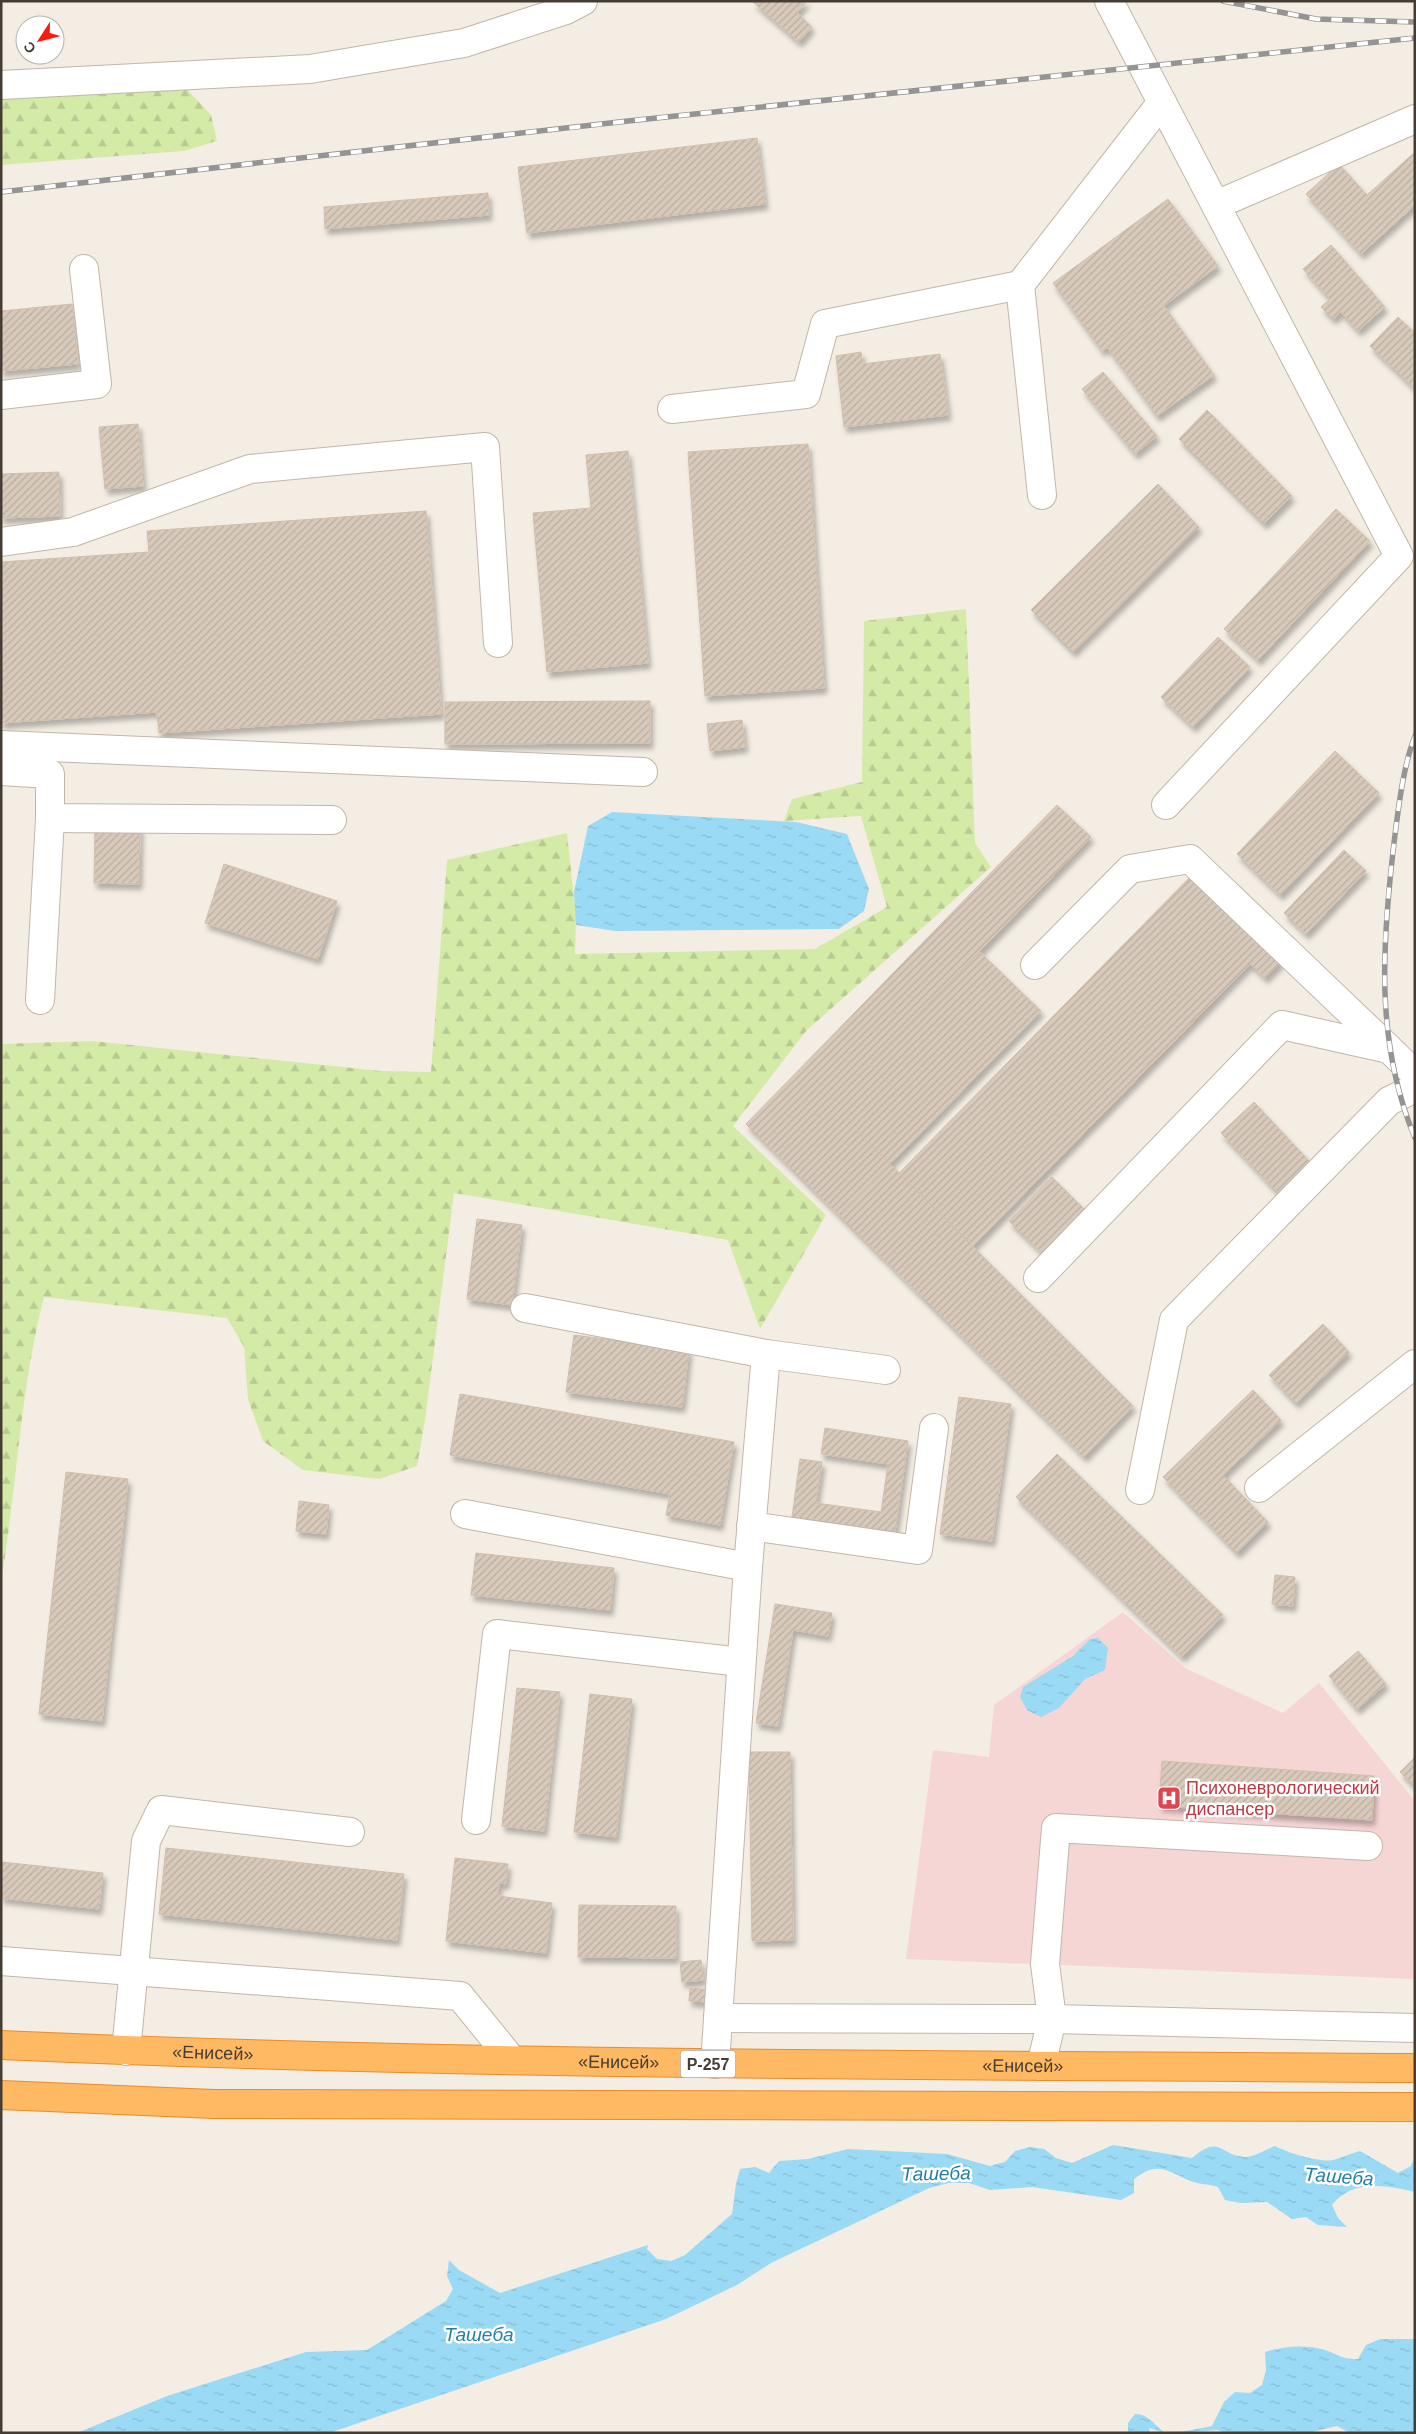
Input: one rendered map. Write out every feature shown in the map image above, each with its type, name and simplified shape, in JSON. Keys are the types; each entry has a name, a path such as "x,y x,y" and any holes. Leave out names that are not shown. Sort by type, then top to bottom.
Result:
{"highway":[{"name":"«Енисей»","path":"1,2045 126,2051 714,2064 1415,2068"},
{"path":"1,2095 214,2104 1415,2107"}],"lane":[{"path":"1,85 310,69 464,43 566,10 583,1"},
{"path":"1109,1 1399,556 1166,805"},
{"path":"672,409 806,394 825,324 1020,285 1162,102"},
{"path":"1216,206 1415,119"},
{"path":"1,395 97,384 84,269"},
{"path":"1020,285 1042,495"},
{"path":"1,542 73,532 250,469 485,447 498,644"},
{"path":"1,745 643,772"},
{"path":"1,771 50,774 50,818 40,1000"},
{"path":"50,818 332,820"},
{"path":"1035,965 1130,869 1190,859 1415,1074"},
{"path":"1038,1278 1282,1025 1389,1049"},
{"path":"1140,1490 1174,1320 1389,1101 1415,1088"},
{"path":"525,1308 766,1354 886,1370"},
{"path":"714,2064 741,1662 766,1354"},
{"path":"1259,1488 1415,1364"},
{"path":"751,1526 918,1550 934,1428"},
{"path":"465,1514 748,1567"},
{"path":"476,1820 497,1634 741,1662"},
{"path":"126,2051 146,1841 161,1810 350,1832"},
{"path":"1041,2066 1052,2019 1045,1964 1056,1828 1368,1846"},
{"path":"1,1961 460,1996 512,2060"},
{"path":"718,2018 1052,2019 1415,2028"}],"shaded area":[{"name":"Психоневрологический диспансер","path":"1123,1612 1185,1668 1283,1713 1319,1683 1415,1801 1415,1979 906,1959 933,1750 989,1757 994,1705"}],"green space":[{"path":"183,85 211,115 217,141 184,151 1,165 1,95"},
{"path":"966,609 975,843 991,867 806,1031 733,1126 826,1215 760,1329 728,1240 454,1193 425,1420 417,1466 379,1479 303,1470 263,1441 248,1399 244,1347 227,1318 44,1297 29,1367 1,1582 1,1044 92,1041 381,1071 431,1072 447,860 567,833 576,916 575,954 815,949 887,907 861,816 784,821 792,799 862,782 864,621"}],"water":[{"path":"612,812 796,822 847,834 869,889 864,911 839,929 615,931 576,925 574,892 588,826"},
{"path":"1098,1638 1108,1648 1105,1670 1085,1679 1059,1708 1041,1717 1027,1710 1020,1697 1023,1687 1073,1656 1090,1639"},
{"name":"Ташеба","path":"1113,2145 1192,2158 1209,2147 1249,2157 1275,2146 1303,2156 1327,2161 1360,2151 1398,2173 1411,2166 1415,2156 1415,2192 1381,2186 1370,2186 1349,2191 1332,2205 1338,2218 1347,2227 1318,2225 1306,2217 1292,2219 1267,2202 1241,2203 1225,2200 1218,2187 1191,2181 1161,2169 1148,2170 1134,2179 1134,2193 1121,2200 1032,2187 990,2190 969,2183 949,2183 929,2188 771,2263 737,2285 666,2319 329,2433 77,2433 167,2396 306,2352 367,2350 446,2301 453,2289 447,2276 449,2260 459,2270 500,2293 648,2245 647,2249 657,2259 671,2261 685,2255 732,2214 740,2169 755,2167 769,2173 779,2161 808,2159 848,2149 947,2154 990,2166 1005,2162 1015,2151 1030,2147 1044,2149 1056,2158 1072,2163"},
{"path":"1380,2339 1415,2339 1415,2433 1350,2433 1337,2426 1308,2433 1227,2433 1217,2430 1176,2433 1212,2426 1224,2402 1235,2392 1250,2393 1262,2385 1266,2370 1265,2352 1280,2348 1302,2346 1358,2359 1366,2345"},
{"path":"1135,2414 1148,2418 1165,2433 1149,2428 1150,2433 1128,2433 1128,2423"}],"building":[{"path":"807,1 797,13 812,27 799,42 753,2"},
{"path":"757,138 765,204 527,233 518,167"},
{"path":"1415,152 1415,205 1361,254 1306,194 1339,164 1367,195"},
{"path":"488,193 489,215 325,229 324,207"},
{"path":"1168,199 1218,266 1102,351 1053,283"},
{"path":"1331,245 1385,307 1358,331 1341,312 1333,319 1321,307 1330,299 1303,269"},
{"path":"72,304 78,364 1,371 1,311"},
{"path":"1164,306 1214,375 1157,416 1107,347"},
{"path":"1398,317 1415,333 1415,389 1370,346"},
{"path":"861,352 863,364 940,354 948,415 844,427 836,356"},
{"path":"1103,372 1157,436 1135,454 1082,389"},
{"path":"1207,410 1292,496 1264,524 1179,439"},
{"path":"138,424 143,486 105,489 99,427"},
{"path":"808,444 824,688 705,696 688,452"},
{"path":"628,451 648,663 547,672 533,513 591,508 586,455"},
{"path":"59,472 60,516 1,518 1,474"},
{"path":"1158,484 1199,527 1073,652 1031,610"},
{"path":"1336,509 1370,541 1258,660 1224,629"},
{"path":"426,511 441,714 159,733 157,712 1,723 1,562 149,552 147,531"},
{"path":"1218,637 1250,667 1193,727 1161,697"},
{"path":"650,701 650,743 445,744 445,702"},
{"path":"742,720 745,747 710,751 707,724"},
{"path":"1335,751 1379,793 1280,895 1237,854"},
{"path":"1057,805 1091,837 870,1064 896,1090 856,1130 890,1164 840,1216 746,1124"},
{"path":"95,826 140,827 139,884 94,883"},
{"path":"1344,850 1366,871 1306,934 1284,913"},
{"path":"224,864 337,901 318,959 205,923"},
{"path":"1192,875 1281,962 1265,978 1250,964 973,1246 899,1173"},
{"path":"980,952 1041,1011 890,1164 856,1130 896,1090 870,1064"},
{"path":"1254,1102 1312,1164 1279,1194 1221,1133"},
{"path":"890,1164 1133,1406 1084,1457 840,1216"},
{"path":"1052,1177 1084,1209 1042,1253 1009,1221"},
{"path":"477,1219 522,1225 512,1305 467,1299"},
{"path":"1323,1324 1349,1352 1296,1403 1269,1375"},
{"path":"574,1335 689,1350 682,1407 566,1392"},
{"path":"1253,1390 1281,1420 1223,1475 1268,1522 1237,1553 1163,1477"},
{"path":"460,1394 734,1442 720,1525 666,1515 670,1494 450,1455"},
{"path":"959,1397 1011,1404 992,1541 940,1534"},
{"path":"825,1428 908,1441 895,1532 792,1517 800,1459 822,1462 816,1503 881,1512 888,1464 821,1454"},
{"path":"1057,1454 1223,1615 1182,1657 1016,1497"},
{"path":"66,1472 128,1479 102,1721 39,1714"},
{"path":"299,1501 329,1505 326,1534 296,1531"},
{"path":"476,1553 614,1568 610,1610 471,1595"},
{"path":"1275,1575 1295,1577 1293,1606 1272,1604"},
{"path":"775,1604 832,1613 828,1636 793,1630 778,1726 756,1723"},
{"path":"1358,1651 1386,1684 1357,1709 1329,1676"},
{"path":"517,1688 560,1692 544,1831 502,1826"},
{"path":"590,1694 632,1699 616,1837 574,1832"},
{"path":"749,1752 790,1752 792,1877 751,1878"},
{"path":"1415,1757 1415,1787 1400,1772"},
{"name":"Психоневрологический диспансер","path":"1162,1761 1374,1776 1372,1820 1159,1806"},
{"path":"166,1848 404,1874 397,1940 159,1914"},
{"path":"455,1858 508,1864 506,1884 499,1883 498,1896 552,1903 546,1953 446,1941"},
{"path":"2,1862 103,1873 99,1909 1,1898"},
{"path":"792,1877 793,1940 752,1941 751,1878"},
{"path":"579,1905 676,1906 676,1958 578,1957"},
{"path":"701,1960 703,1980 682,1982 680,1962"},
{"path":"690,1988 712,1990 711,2002 689,2001"}],"railway":[{"path":"1223,1 1316,19 1415,22"},
{"path":"1,192 628,121 1415,38"},
{"path":"1415,736 1404,775 1397,817 1385,956 1385,993 1393,1066 1402,1102 1415,1138"}],"place":[{"name":"Психоневрологический диспансер","path":"1169,1798"}]}
